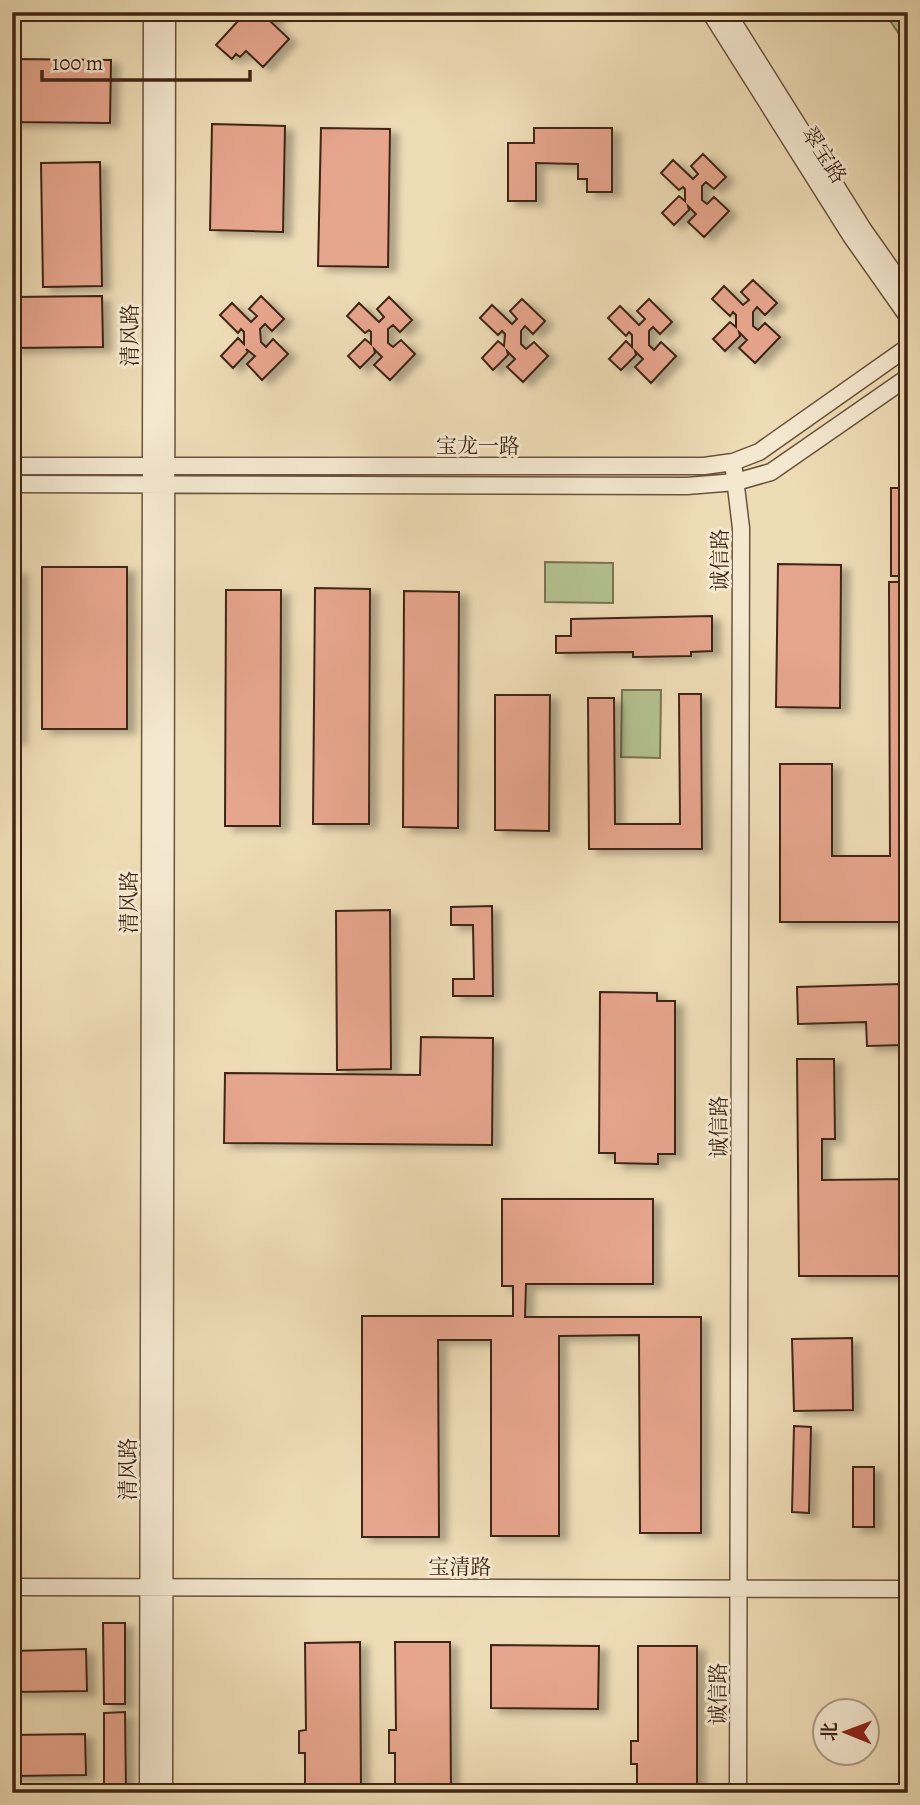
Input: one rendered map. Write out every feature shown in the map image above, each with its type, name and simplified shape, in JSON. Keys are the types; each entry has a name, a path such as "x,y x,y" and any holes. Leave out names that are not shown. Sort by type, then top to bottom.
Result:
{"street":[{"name":"清风路","path":"148,1793 156,1588 159,484 152,12"},
{"name":"清风路","path":"158,467 167,12"},
{"name":"翠宝路","path":"710,12 836,213 908,317"},
{"name":"翠宝路","path":"727,12 863,229 908,293"},
{"name":"宝龙一路","path":"12,466 687,467 733,462 759,452 908,347"},
{"name":"宝龙一路","path":"12,484 687,486 736,482 771,471 908,377"},
{"name":"诚信路","path":"733,462 741,528 738,1793"},
{"name":"宝清路","path":"12,1587 908,1589"},
{"name":"清风路","path":"156,1588 163,1793"}],"green space":[{"path":"884,12 908,12 908,47"},
{"path":"545,562 613,563 613,603 545,602"},
{"path":"622,690 661,690 660,758 621,757"}],"building":[{"path":"229,12 280,12 271,22 289,39 263,67 246,51 240,57 236,54 232,59 216,45 238,21"},
{"path":"12,59 111,60 110,123 12,122"},
{"path":"212,124 285,126 283,232 210,230"},
{"path":"321,128 390,129 388,267 318,266"},
{"path":"534,128 612,128 612,192 587,192 587,179 578,179 578,164 536,163 536,201 508,201 508,143 534,143"},
{"path":"703,154 726,177 714,189 706,182 702,186 702,200 707,204 714,197 729,211 704,237 688,222 696,214 688,206 689,210 674,225 662,213 679,196 685,201 685,189 683,187 679,190 661,173 673,160 693,179 698,174 691,166"},
{"path":"100,162 102,286 43,287 41,163"},
{"path":"753,280 777,303 765,315 757,307 753,312 753,326 758,330 765,323 780,337 755,363 739,348 747,340 739,332 740,336 725,351 713,339 730,322 736,327 736,315 733,312 730,316 712,299 724,286 743,305 749,300 741,292"},
{"path":"102,296 103,347 12,348 12,297"},
{"path":"261,296 284,319 272,331 265,324 260,329 261,342 266,347 273,339 288,354 262,380 247,364 255,356 246,349 248,352 233,368 221,356 238,338 244,344 244,332 241,329 238,333 220,315 232,303 251,322 257,316 249,309"},
{"path":"389,297 412,320 400,332 393,325 388,329 388,343 393,347 401,340 415,354 390,380 374,365 382,357 374,349 375,353 360,368 348,356 365,339 371,344 371,332 369,330 365,333 347,316 359,303 379,322 384,317 377,309"},
{"path":"522,299 545,321 533,334 525,326 521,331 521,344 526,349 534,342 548,356 523,382 507,367 515,359 507,351 508,355 493,370 482,358 498,341 504,346 505,334 502,331 498,335 480,318 492,305 512,324 517,319 510,311"},
{"path":"649,299 672,322 660,334 653,327 649,331 649,345 654,350 661,342 676,356 651,383 635,367 643,359 635,351 636,355 621,370 609,359 626,341 632,347 632,335 629,332 626,336 608,318 620,306 639,325 645,319 637,311"},
{"path":"891,488 908,488 908,576 891,576"},
{"path":"778,564 841,565 840,708 776,707"},
{"path":"42,567 127,567 127,729 42,729"},
{"path":"12,570 19,570 18,740 12,740"},
{"path":"889,582 908,582 908,922 780,922 780,764 832,764 832,856 890,856"},
{"path":"315,588 370,589 369,824 313,824"},
{"path":"226,590 281,590 280,826 225,826"},
{"path":"404,591 459,592 458,828 403,827"},
{"path":"712,616 712,651 691,652 691,656 633,657 633,652 556,653 556,636 571,636 571,619"},
{"path":"679,694 701,694 702,849 589,849 588,698 614,698 615,824 680,824"},
{"path":"495,695 550,695 549,831 495,830"},
{"path":"492,906 493,996 453,996 453,979 474,979 473,925 451,925 451,907"},
{"path":"390,910 391,1069 337,1070 336,911"},
{"path":"901,984 903,1045 867,1046 866,1022 798,1024 797,987"},
{"path":"600,992 657,993 657,1001 675,1001 675,1154 658,1154 658,1164 615,1163 615,1153 599,1153"},
{"path":"421,1037 493,1038 492,1145 224,1143 225,1073 420,1075"},
{"path":"797,1059 834,1059 835,1139 822,1139 822,1180 908,1179 908,1276 799,1276"},
{"path":"502,1199 653,1199 653,1284 526,1284 525,1317 701,1317 701,1533 640,1533 639,1335 559,1336 559,1536 491,1536 491,1340 438,1340 439,1537 362,1537 362,1316 513,1316 513,1286 502,1286"},
{"path":"852,1338 853,1410 794,1411 792,1339"},
{"path":"794,1426 811,1427 809,1513 792,1512"},
{"path":"853,1467 874,1467 874,1527 853,1527"},
{"path":"103,1623 125,1623 125,1704 104,1704"},
{"path":"360,1642 361,1793 305,1793 305,1753 299,1753 299,1731 306,1730 305,1643"},
{"path":"395,1642 450,1642 451,1793 395,1793 395,1753 389,1753 389,1730 396,1730"},
{"path":"491,1645 599,1646 598,1709 491,1708"},
{"path":"638,1646 697,1646 697,1793 637,1793 637,1764 631,1764 631,1741 638,1741"},
{"path":"86,1649 87,1691 12,1692 12,1651"},
{"path":"125,1712 126,1793 104,1793 104,1713"},
{"path":"85,1734 86,1775 12,1776 12,1735"}]}
